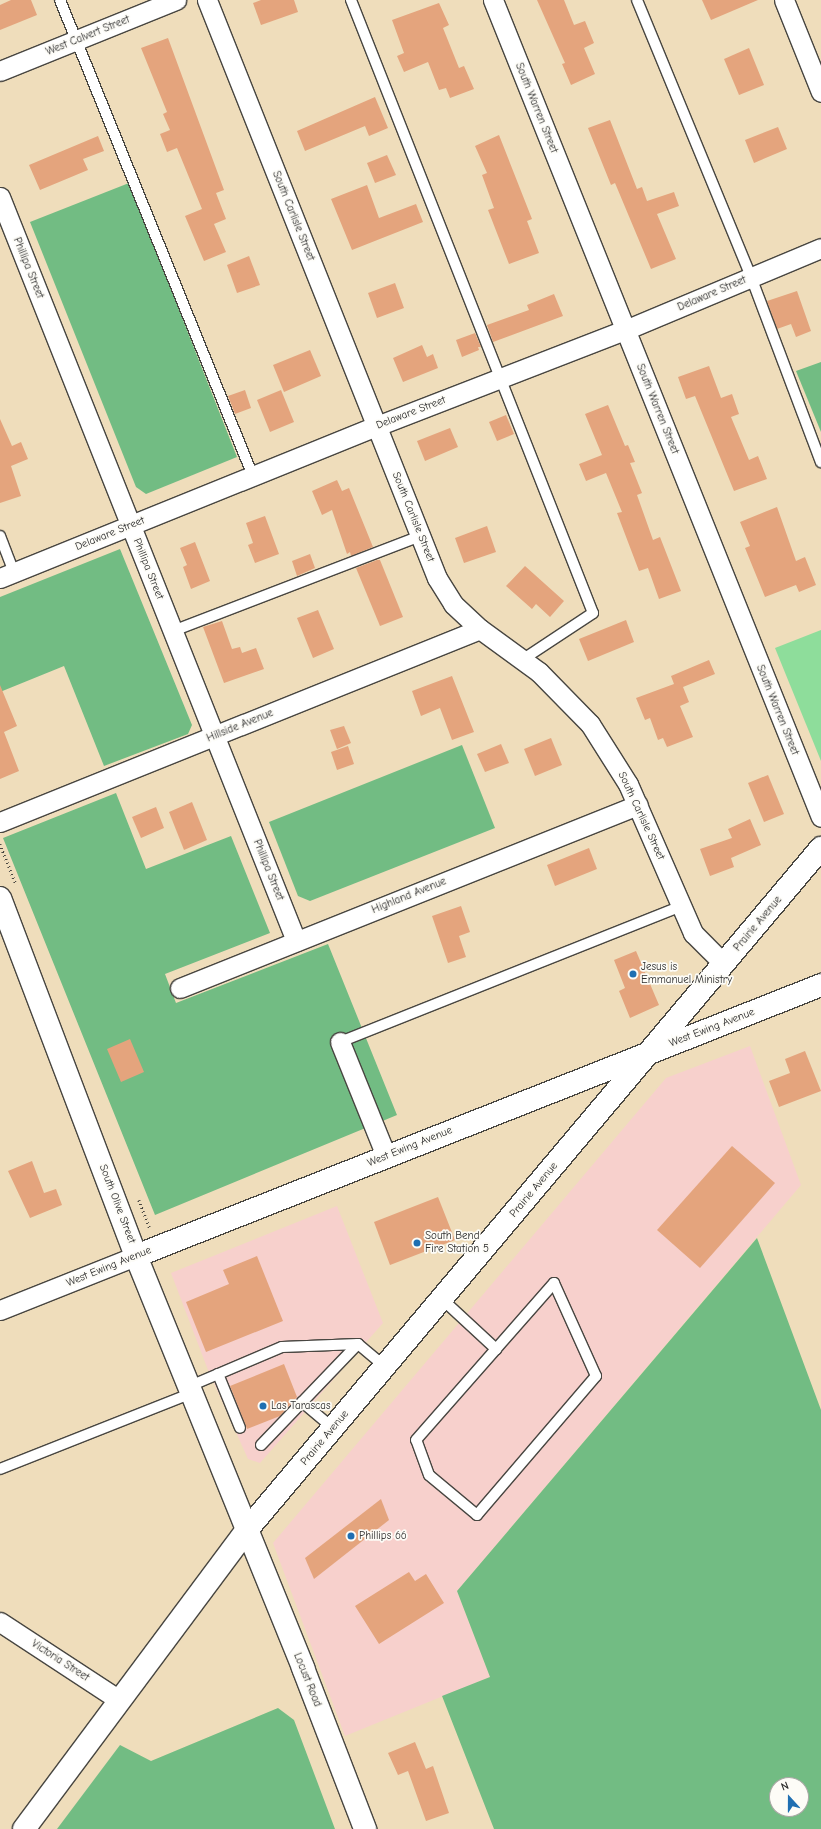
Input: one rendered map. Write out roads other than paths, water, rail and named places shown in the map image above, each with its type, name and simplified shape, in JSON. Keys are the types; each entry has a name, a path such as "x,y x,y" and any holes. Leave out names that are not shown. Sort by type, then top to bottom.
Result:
{"street":[{"name":"West Calvert Street","path":"0,71 176,0"},
{"name":"South Carlisle Street","path":"207,0 437,578 453,604 567,699 590,724 628,784 693,933 724,964"},
{"name":"South Warren Street","path":"493,0 821,817"},
{"path":"784,0 821,92"},
{"name":"Phillipa Street","path":"0,197 296,941"},
{"name":"Delaware Street","path":"7,575 377,426 625,330 821,248"},
{"name":"Hillside Avenue","path":"0,822 480,628"},
{"name":"Highland Avenue","path":"180,988 638,805"},
{"name":"Prairie Avenue","path":"24,1829 246,1531 821,848"},
{"name":"South Olive Street","path":"0,898 136,1256 191,1390 246,1531"},
{"name":"West Ewing Avenue","path":"0,1310 821,985"},
{"path":"340,1042 386,1156"},
{"name":"Locust Road","path":"246,1531 303,1668 365,1829"},
{"name":"Victoria Street","path":"0,1622 119,1700"}],"lane":[{"path":"60,0 253,476"},
{"path":"351,0 593,613 522,660"},
{"path":"637,0 751,277 821,462"},
{"path":"0,536 7,575"},
{"path":"173,631 420,536"},
{"path":"340,1042 681,906"},
{"path":"554,1283 596,1376 477,1515 429,1475 416,1440 496,1348 554,1283"},
{"path":"442,1299 496,1348"},
{"path":"0,1469 191,1390 218,1374 282,1347 358,1344 385,1367"},
{"path":"261,1445 358,1344"},
{"path":"218,1374 240,1428"},
{"path":"302,1402 334,1428"}],"place":[{"name":"Jesus is Emmanuel Ministry","path":"633,974"},
{"name":"South Bend Fire Station 5","path":"417,1243"},
{"name":"Las Tarascas","path":"263,1406"},
{"name":"Phillips 66","path":"351,1536"}]}
